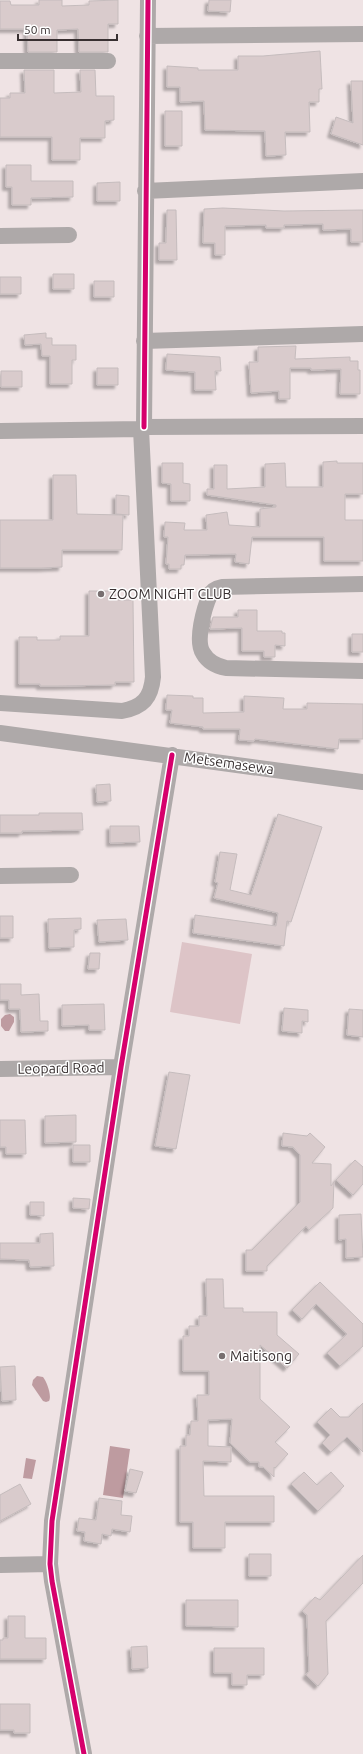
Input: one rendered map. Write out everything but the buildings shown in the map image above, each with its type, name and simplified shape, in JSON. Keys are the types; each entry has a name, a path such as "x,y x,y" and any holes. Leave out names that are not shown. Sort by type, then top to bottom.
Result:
{"street":[{"path":"0,703 122,711 139,706 150,692 153,677 143,428 148,0"},
{"path":"147,36 363,34"},
{"path":"0,61 108,61"},
{"path":"145,191 363,181"},
{"path":"0,236 69,235"},
{"path":"144,341 363,334"},
{"path":"0,431 363,426"},
{"path":"363,584 216,588 210,594 200,635 200,647 203,654 214,665 226,668 363,671"},
{"name":"Metsemasewa","path":"0,733 172,755 363,782"},
{"path":"84,1754 52,1581 50,1564 52,1521 121,1067 172,755"},
{"path":"0,876 71,875"},
{"name":"Leopard Road","path":"0,1069 121,1067"},
{"path":"0,1565 50,1564"}],"shaded area":[{"path":"182,942 252,954 240,1024 170,1012"},
{"path":"10,1014 14,1017 14,1022 9,1031 5,1031 1,1026 1,1019 5,1015"},
{"path":"37,1376 43,1377 46,1382 49,1389 49,1401 43,1401 32,1385 33,1380"},
{"path":"110,1446 130,1449 123,1498 103,1495"},
{"path":"26,1458 36,1460 32,1479 23,1478"}],"cycle path":[{"path":"144,427 148,0"},
{"path":"84,1754 52,1581 50,1564 52,1521 121,1067 172,755"}],"place":[{"name":"ZOOM NIGHT CLUB","path":"101,594"},
{"name":"Maitisong","path":"222,1356"}]}
